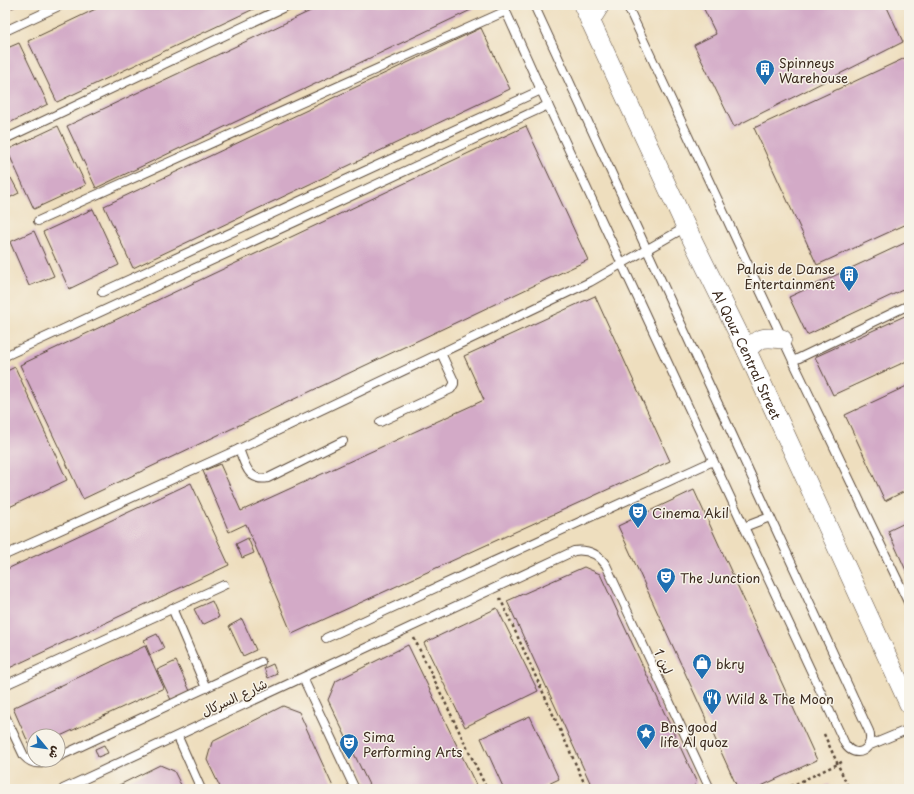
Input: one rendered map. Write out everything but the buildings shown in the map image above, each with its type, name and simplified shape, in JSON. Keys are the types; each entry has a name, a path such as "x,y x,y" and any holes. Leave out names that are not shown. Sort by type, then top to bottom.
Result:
{"street":[{"path":"586,13 600,5"},
{"name":"Al Qouz Central Street","path":"586,13 686,228 747,351 909,704"},
{"path":"747,351 753,343 762,338 769,337 782,339"}],"lane":[{"path":"5,31 61,5"},
{"path":"5,139 289,5"},
{"path":"38,221 504,8 844,744 852,751 858,752 864,750 871,742 869,731 534,5"},
{"path":"627,5 782,339 909,604"},
{"path":"102,292 541,90"},
{"path":"5,356 548,105"},
{"path":"5,554 239,449 590,282 686,228"},
{"path":"793,361 909,305"},
{"path":"380,422 451,389 454,381 441,353"},
{"path":"239,449 251,475 262,480 342,441"},
{"path":"326,638 713,461"},
{"path":"744,527 770,517"},
{"name":"شارع السركال","path":"63,789 178,737 574,552 581,550 588,551"},
{"name":"لين 1","path":"588,551 596,554 606,565 710,789"},
{"path":"5,685 224,585"},
{"path":"172,608 206,688"},
{"path":"66,753 262,662"},
{"path":"303,678 355,789"},
{"path":"5,716 26,758"},
{"path":"868,746 909,729"},
{"path":"178,737 202,789"}],"path":[{"path":"495,588 587,789"},
{"path":"409,628 487,789"},
{"path":"785,789 838,765 858,752"}],"place":[{"name":"Spinneys Warehouse","path":"765,86"},
{"name":"Palais de Danse Entertainment","path":"849,292"},
{"name":"Cinema Akil","path":"638,529"},
{"name":"The Junction","path":"666,594"},
{"name":"bkry","path":"702,680"},
{"name":"Wild & The Moon","path":"712,715"},
{"name":"Bns good life Al quoz","path":"646,750"},
{"name":"Sima Performing Arts","path":"349,760"}]}
